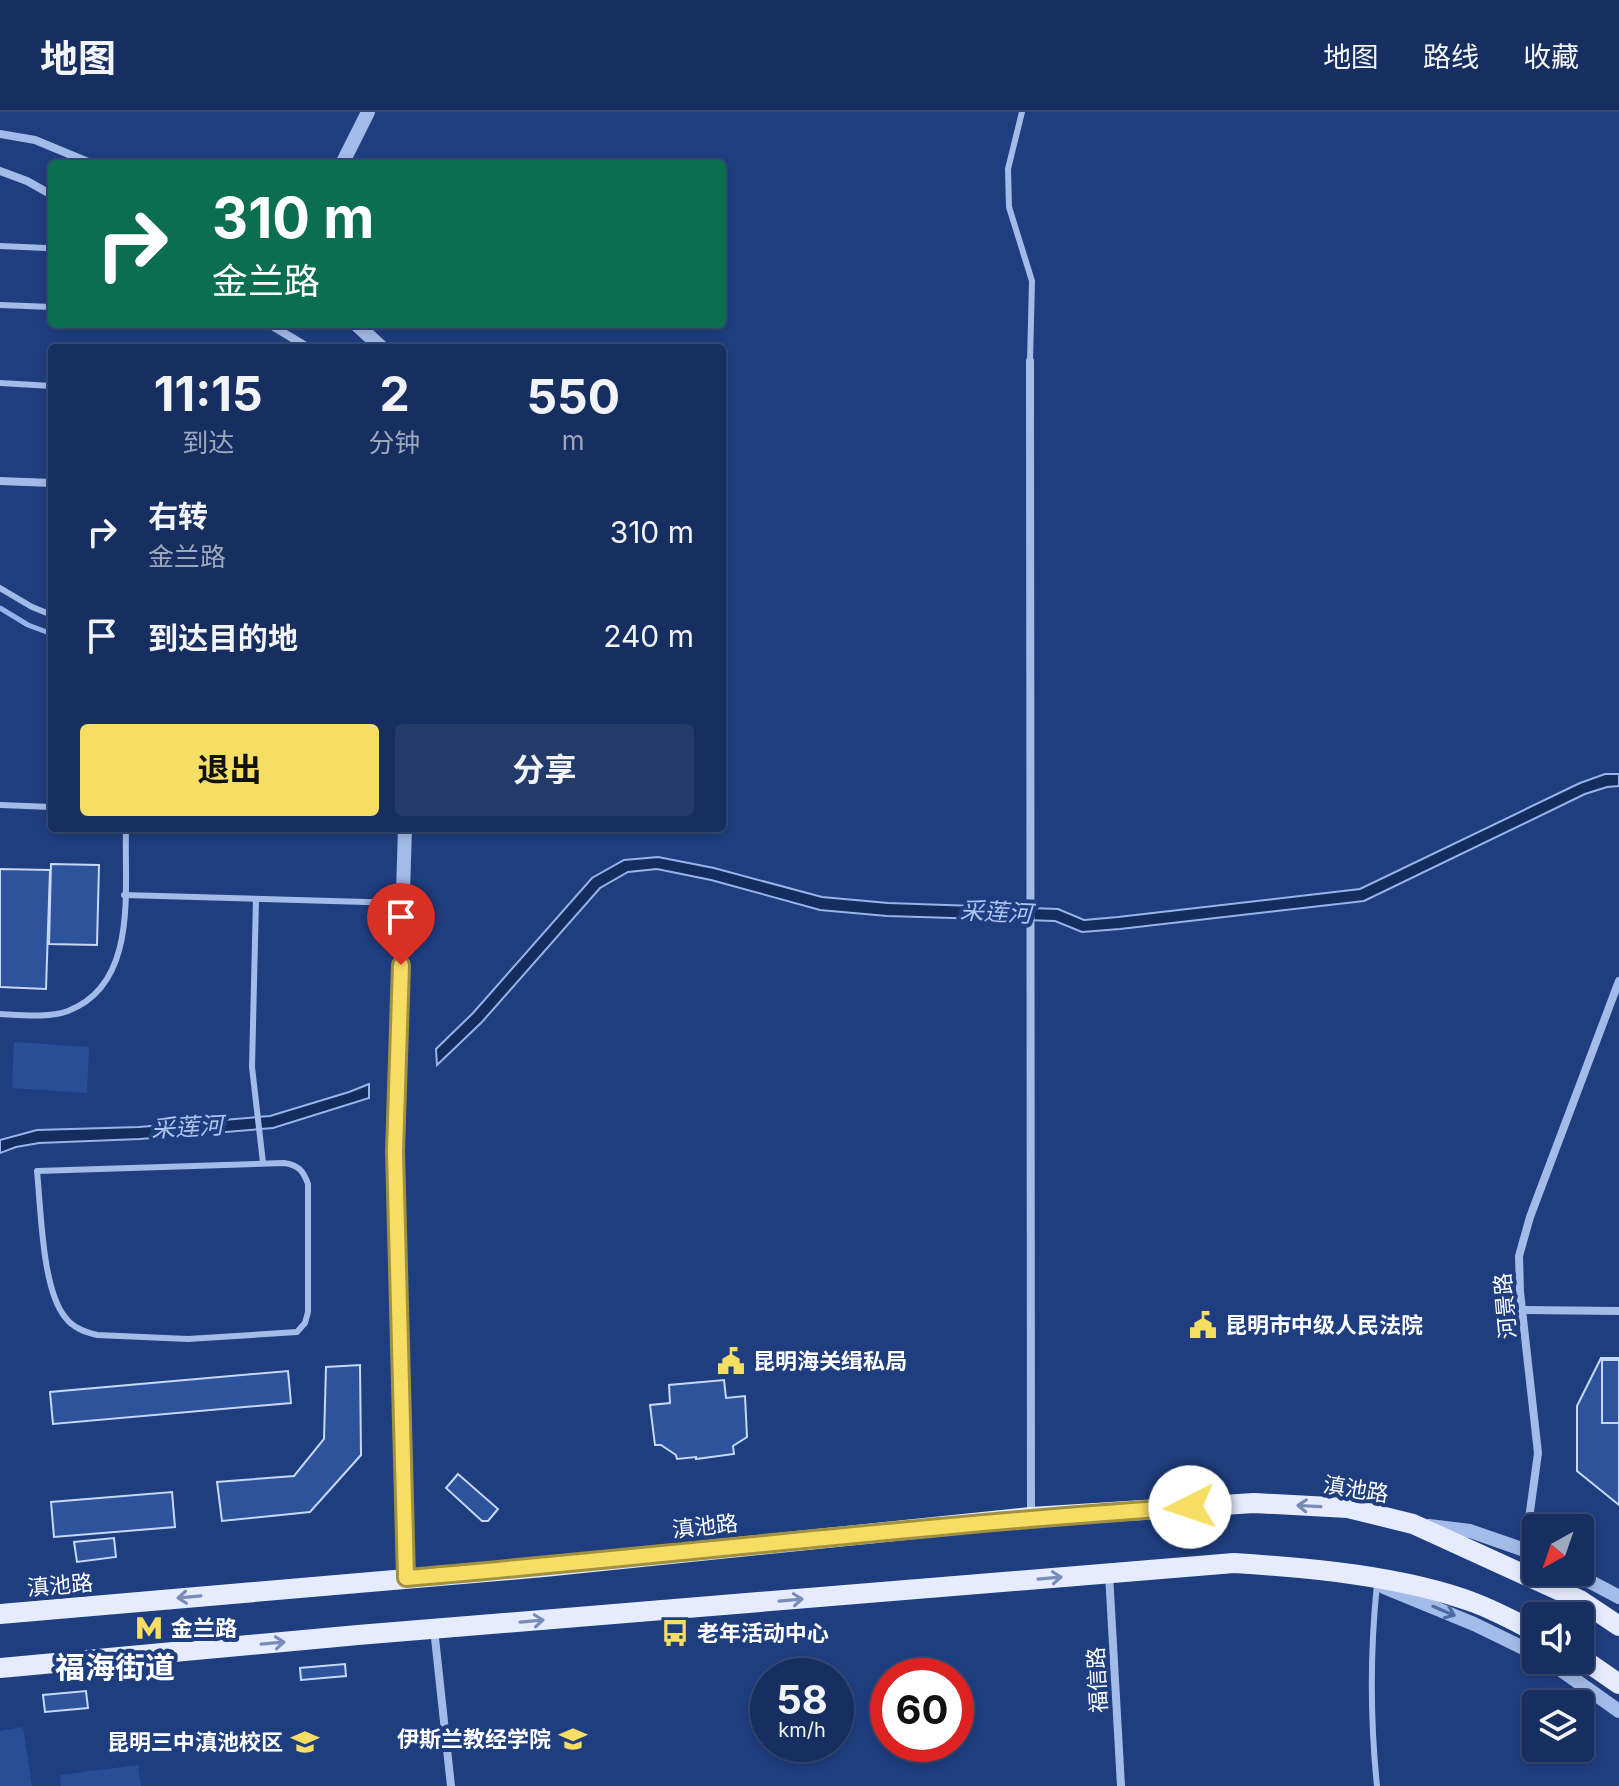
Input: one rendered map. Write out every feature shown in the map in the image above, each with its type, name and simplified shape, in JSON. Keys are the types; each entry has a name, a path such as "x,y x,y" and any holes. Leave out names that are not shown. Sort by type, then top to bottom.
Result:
{"main road":[{"name":"滇池路","path":"0,1614 544,1567 1031,1517 1254,1503 1348,1508 1413,1524 1580,1600 1619,1626"},
{"path":"0,1668 1234,1563 1345,1573 1422,1588 1473,1602 1522,1625"},
{"path":"1594,1667 1619,1684"}],"street":[{"path":"344,160 368,112"},
{"path":"0,134 35,140 83,160"},
{"path":"0,171 48,193"},
{"path":"276,328 302,344"},
{"path":"360,328 378,344"},
{"path":"1030,361 1031,1517"},
{"path":"0,481 48,483"},
{"path":"405,832 395,1151 406,1578"},
{"name":"河景路","path":"1533,1514 1538,1453 1519,1256 1530,1217 1619,981"},
{"path":"1522,1310 1619,1311"},
{"name":"滇池路","path":"1413,1524 1470,1531 1522,1548"},
{"name":"福信路","path":"1109,1573 1121,1786"},
{"path":"1345,1573 1474,1624 1522,1647"},
{"path":"1594,1584 1619,1597"},
{"path":"434,1629 451,1786"},
{"path":"1567,1674 1619,1711"}],"lane":[{"path":"1022,112 1008,169 1009,207 1032,281 1030,361"},
{"path":"0,246 48,247"},
{"path":"0,305 48,307"},
{"path":"0,383 48,386"},
{"path":"0,588 48,613"},
{"path":"0,805 48,807"},
{"path":"0,1014 67,1012 93,996 112,975 123,941 126,832"},
{"path":"124,895 403,903"},
{"path":"256,899 252,1067 263,1163"},
{"path":"263,1163 295,1165 304,1173 308,1184 308,1312 305,1323 297,1332 201,1339 97,1335 85,1332 65,1318 53,1297 37,1171 263,1163"},
{"path":"1377,1584 1370,1645 1371,1732 1377,1786"}],"shaded area":[{"path":"14,1042 89,1047 87,1093 12,1088"},
{"path":"23,1727 32,1786 0,1786 0,1731"},
{"path":"138,1765 141,1786 61,1786 60,1775"}],"water":[{"name":"采莲河","path":"1605,774 1619,774 1619,786 1585,794 1364,901 1120,929 1082,932 1055,921 887,916 820,910 711,880 657,869 628,872 600,888 482,1022 437,1065 436,1049 473,1013 592,878 624,860 658,857 714,868 822,897 888,903 1058,909 1084,920 1360,889 1580,783"},
{"name":"采莲河","path":"369,1084 369,1098 273,1128 140,1139 39,1143 0,1153 0,1140 37,1130 139,1127 270,1116"}],"building":[{"path":"51,864 99,865 97,945 49,944"},
{"path":"0,869 50,870 46,989 0,987"},
{"path":"1601,1358 1619,1358 1619,1505 1577,1471 1577,1406"},
{"path":"1602,1360 1619,1360 1619,1423 1602,1423"},
{"path":"360,1365 361,1455 310,1512 222,1521 217,1482 294,1476 324,1439 326,1367"},
{"path":"288,1371 291,1403 53,1424 50,1392"},
{"path":"724,1380 726,1398 745,1396 747,1437 733,1446 734,1454 677,1459 661,1445 655,1445 650,1405 670,1403 669,1385"},
{"path":"458,1474 498,1509 488,1521 482,1521 446,1488"},
{"path":"172,1492 175,1527 54,1537 51,1502"},
{"path":"114,1538 116,1557 77,1562 74,1542"},
{"path":"345,1664 346,1676 301,1680 300,1668"},
{"path":"86,1691 88,1708 45,1712 43,1695"}],"waterway":[{"path":"0,608 28,625 48,632"}],"place":[{"name":"昆明市中级人民法院","path":"1203,1325"},
{"name":"昆明海关缉私局","path":"731,1361"},
{"name":"金兰路","path":"149,1628"},
{"name":"老年活动中心","path":"675,1633"},
{"name":"伊斯兰教经学院","path":"573,1739"},
{"name":"昆明三中滇池校区","path":"305,1742"}],"district":[{"name":"福海街道","path":"115,1667"}],"route":[{"path":"401,965 395,1151 406,1578 544,1567 1031,1517 1190,1507"}]}
